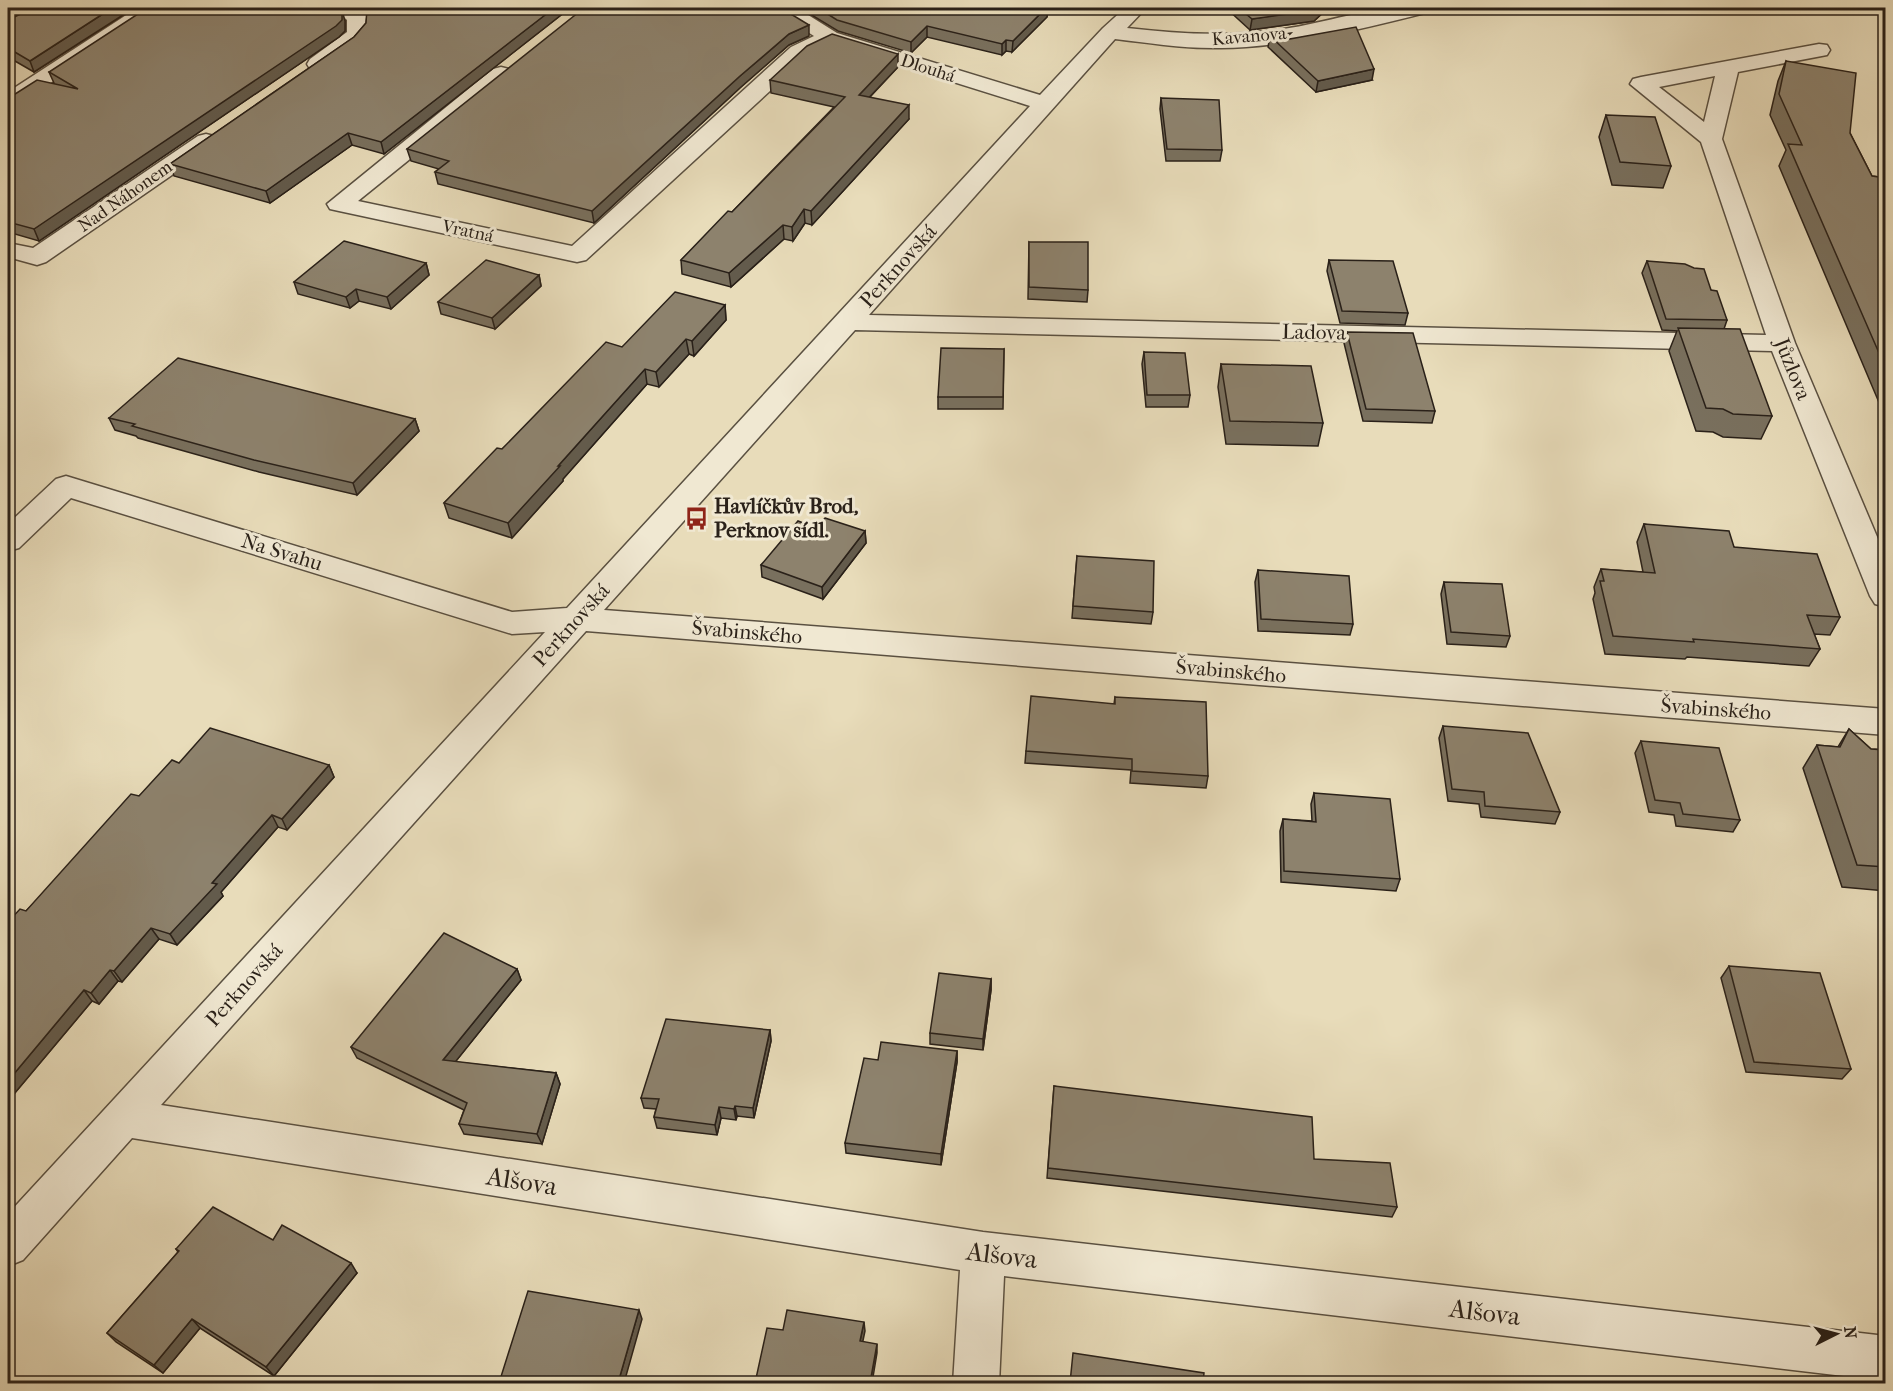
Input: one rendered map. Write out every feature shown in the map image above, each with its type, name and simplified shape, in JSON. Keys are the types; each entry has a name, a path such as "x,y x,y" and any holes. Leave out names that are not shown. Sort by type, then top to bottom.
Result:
{"street":[{"path":"8,101 150,8"},
{"path":"299,76 348,43 357,33 358,18 344,8"},
{"name":"Dlouhá","path":"783,8 830,37 993,89 1045,103"},
{"name":"Perknovská","path":"8,1245 1045,103 1110,32 1136,8"},
{"name":"Kavanova","path":"1110,32 1176,40 1237,41 1332,27 1422,8"},
{"name":"Vratná","path":"521,58 339,204 577,255 800,52 830,37"},
{"path":"1728,67 1711,139 1641,84 1728,67 1820,50"},
{"name":"Nad Náhonem","path":"8,250 37,257 222,130"},
{"name":"Jůzlova","path":"1711,139 1782,343 1886,596"},
{"name":"Ladova","path":"847,322 1782,343"},
{"name":"Na Svahu","path":"8,541 66,486 512,622 577,619"},
{"name":"Švabinského","path":"577,619 1886,722"},
{"name":"Alšova","path":"123,1118 983,1253 1886,1359"},
{"path":"976,1383 983,1253"}],"building":[{"path":"33,8 112,8 30,61 8,48 8,20"},
{"path":"147,8 339,8 342,10 342,20 34,229 8,222 8,98 37,80 78,89 49,72"},
{"path":"367,8 554,8 381,142 348,133 266,191 170,164 354,37 366,23"},
{"path":"584,8 781,8 809,25 789,34 740,76 592,211 435,172 449,161 407,149"},
{"path":"818,8 1046,8 1013,41 1006,40 1002,44 927,26 911,42 837,20"},
{"path":"1239,8 1319,8 1252,19"},
{"path":"1356,27 1374,69 1318,81 1270,36 1291,33 1284,40"},
{"path":"832,34 898,54 859,95 909,105 811,211 804,209 792,227 783,225 729,273 681,260 728,211 732,212 845,97 770,80 807,46"},
{"path":"1786,61 1856,73 1850,133 1872,176 1886,178 1886,369 1788,144 1802,145 1779,94"},
{"path":"1161,98 1219,100 1222,150 1167,149"},
{"path":"1606,115 1655,117 1671,166 1620,162"},
{"path":"344,241 426,263 387,297 356,289 346,297 294,282"},
{"path":"1029,242 1088,242 1088,290 1029,287"},
{"path":"486,260 539,275 492,318 438,302"},
{"path":"1329,260 1393,261 1408,313 1342,311"},
{"path":"1647,261 1685,264 1704,269 1711,290 1717,291 1727,320 1666,319"},
{"path":"675,292 725,305 692,341 686,339 656,372 645,369 508,523 444,503 497,448 502,449 606,342 622,347"},
{"path":"1678,328 1740,329 1772,416 1733,414 1723,409 1706,408"},
{"path":"1347,332 1413,333 1435,411 1366,409"},
{"path":"941,348 1004,349 1003,397 938,397"},
{"path":"1144,352 1185,353 1190,395 1147,395"},
{"path":"178,358 415,419 353,483 254,460 109,418"},
{"path":"1221,364 1311,366 1323,423 1230,421"},
{"path":"825,518 865,531 822,587 761,565 798,521 816,528"},
{"path":"1644,524 1729,531 1734,547 1817,554 1840,617 1807,615 1820,649 1693,639 1694,642 1613,636 1600,581 1604,581 1601,569 1655,573"},
{"path":"1077,556 1154,561 1153,612 1073,606"},
{"path":"1258,570 1349,576 1353,624 1261,619"},
{"path":"1444,582 1502,584 1510,636 1451,632"},
{"path":"1031,696 1115,704 1115,697 1206,702 1208,776 1132,771 1132,759 1026,751"},
{"path":"1443,726 1528,733 1560,812 1485,806 1484,792 1452,789"},
{"path":"210,728 329,765 282,819 272,815 212,883 217,884 170,934 151,928 114,971 110,970 91,993 84,990 8,1081 8,922 20,909 26,911 131,794 139,796 172,760 179,763"},
{"path":"1849,729 1871,749 1886,750 1886,867 1857,865 1817,745 1840,747"},
{"path":"1641,741 1719,748 1740,820 1683,814 1680,803 1655,800"},
{"path":"1314,793 1390,799 1400,879 1284,871 1283,819 1316,822"},
{"path":"444,933 517,969 443,1060 556,1073 537,1134 459,1124 467,1103 351,1047"},
{"path":"1729,966 1820,973 1851,1069 1754,1062"},
{"path":"939,973 991,979 983,1039 930,1033"},
{"path":"666,1019 770,1030 753,1108 719,1107 715,1125 654,1117 659,1099 641,1098"},
{"path":"881,1042 957,1051 941,1154 845,1143 864,1058 878,1060"},
{"path":"1054,1086 1312,1117 1314,1159 1390,1163 1397,1207 1048,1168"},
{"path":"213,1207 273,1240 282,1225 351,1263 266,1367 192,1319 154,1365 107,1333 179,1251 176,1249"},
{"path":"528,1291 639,1310 618,1383 499,1383"},
{"path":"787,1310 864,1322 860,1341 877,1344 870,1383 755,1383 767,1328 783,1330"},
{"path":"1073,1353 1204,1373 1203,1383 1070,1383"}],"place":[{"name":"Havlíčkův Brod, Perknov sídl.","path":"696,518"}]}
